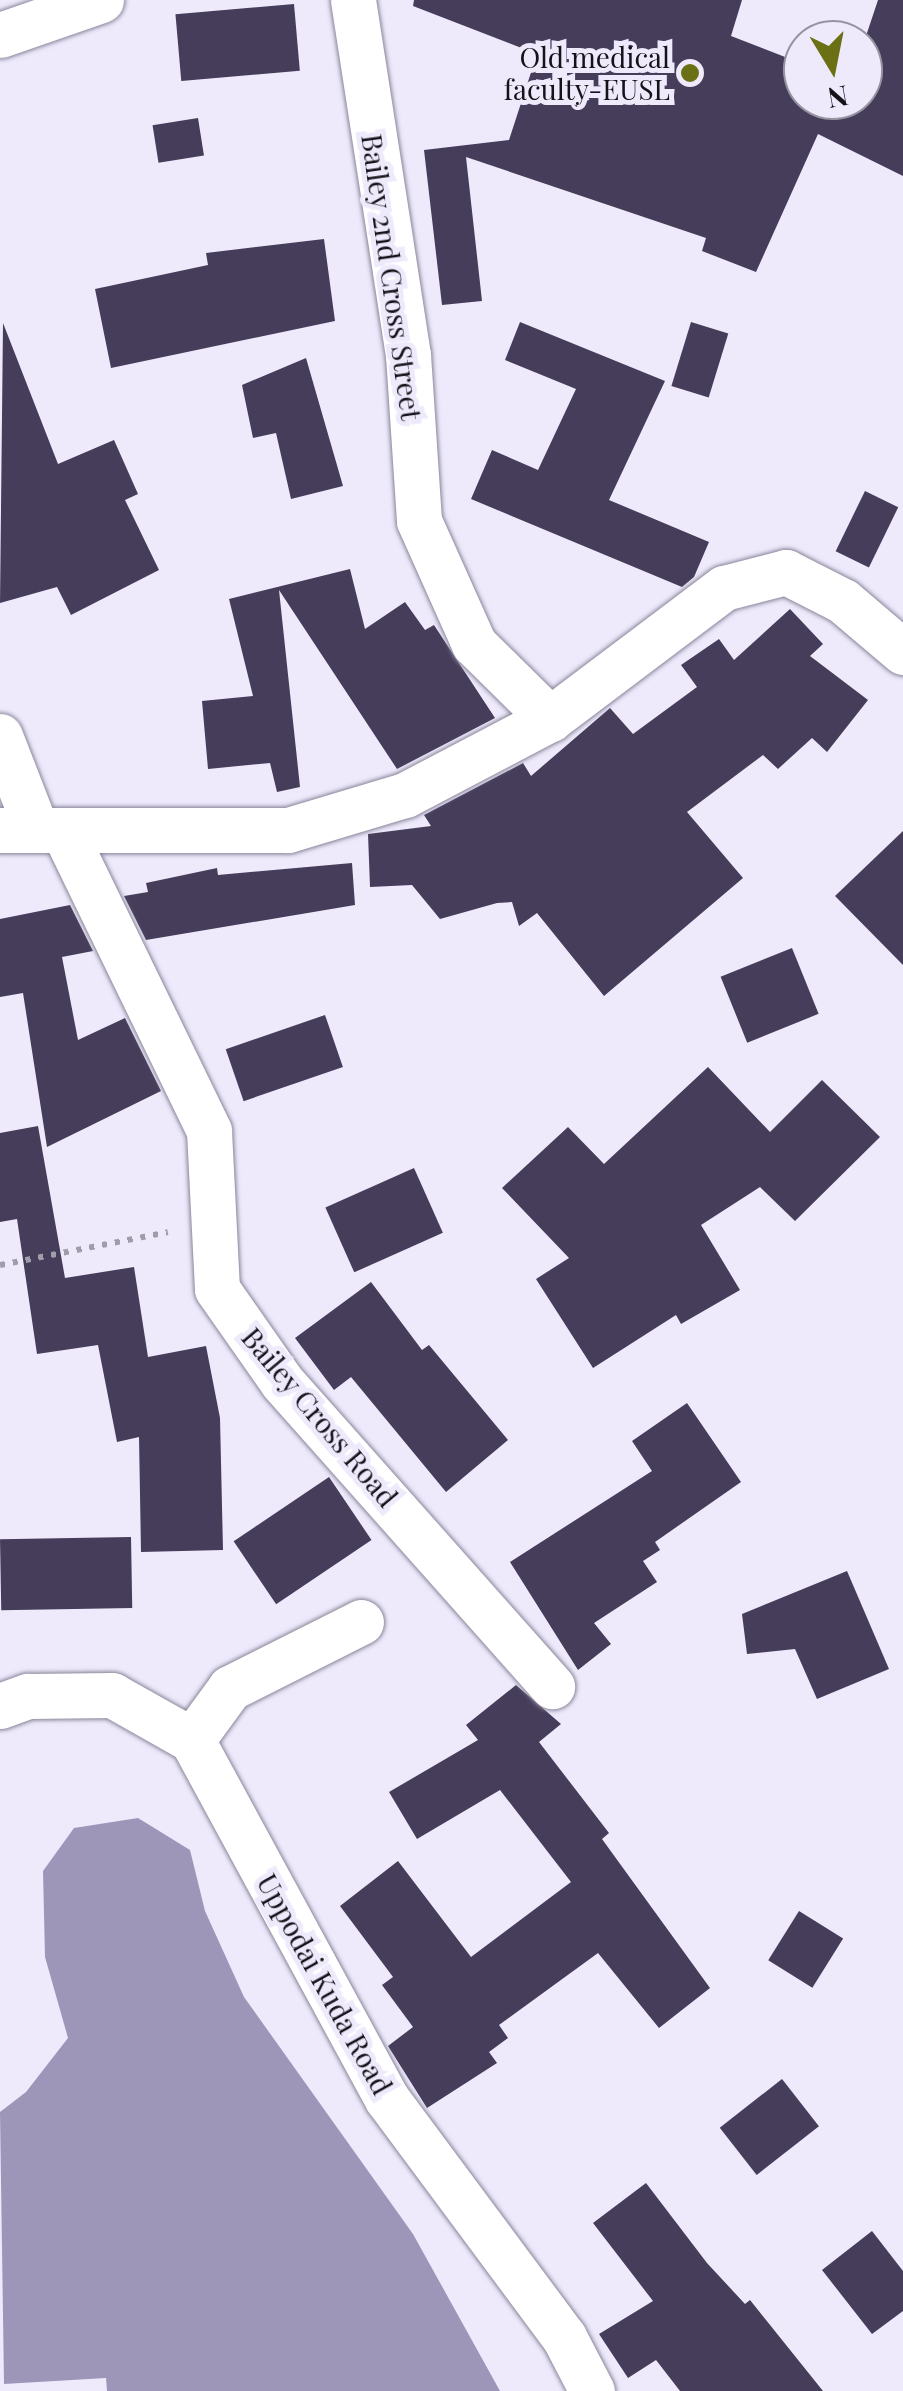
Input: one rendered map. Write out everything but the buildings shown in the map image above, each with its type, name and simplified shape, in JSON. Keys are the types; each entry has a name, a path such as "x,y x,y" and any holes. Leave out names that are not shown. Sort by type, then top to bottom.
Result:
{"street":[{"path":"0,35 102,0"},
{"name":"Bailey 2nd Cross Street","path":"353,0 408,355 419,521 474,644 550,720"},
{"path":"33,830 288,830 405,795 550,720 724,588 786,572 843,601 903,652"},
{"name":"Bailey Cross Road","path":"0,736 33,830 210,1131 217,1290 282,1382 552,1686"},
{"path":"0,1706 28,1696 112,1694 192,1740 230,1688 361,1622"},
{"name":"Uppodai Kuda Road","path":"192,1740 387,2098 564,2337 592,2391"}],"path":[{"path":"0,1265 214,1225"}],"shaded area":[{"path":"138,1818 190,1850 205,1911 244,1997 413,2234 500,2391 107,2391 106,2378 4,2384 0,2112 26,2092 68,2038 45,1957 43,1871 74,1828"}],"place":[{"name":"Old medical faculty-EUSL","path":"690,73"}]}
